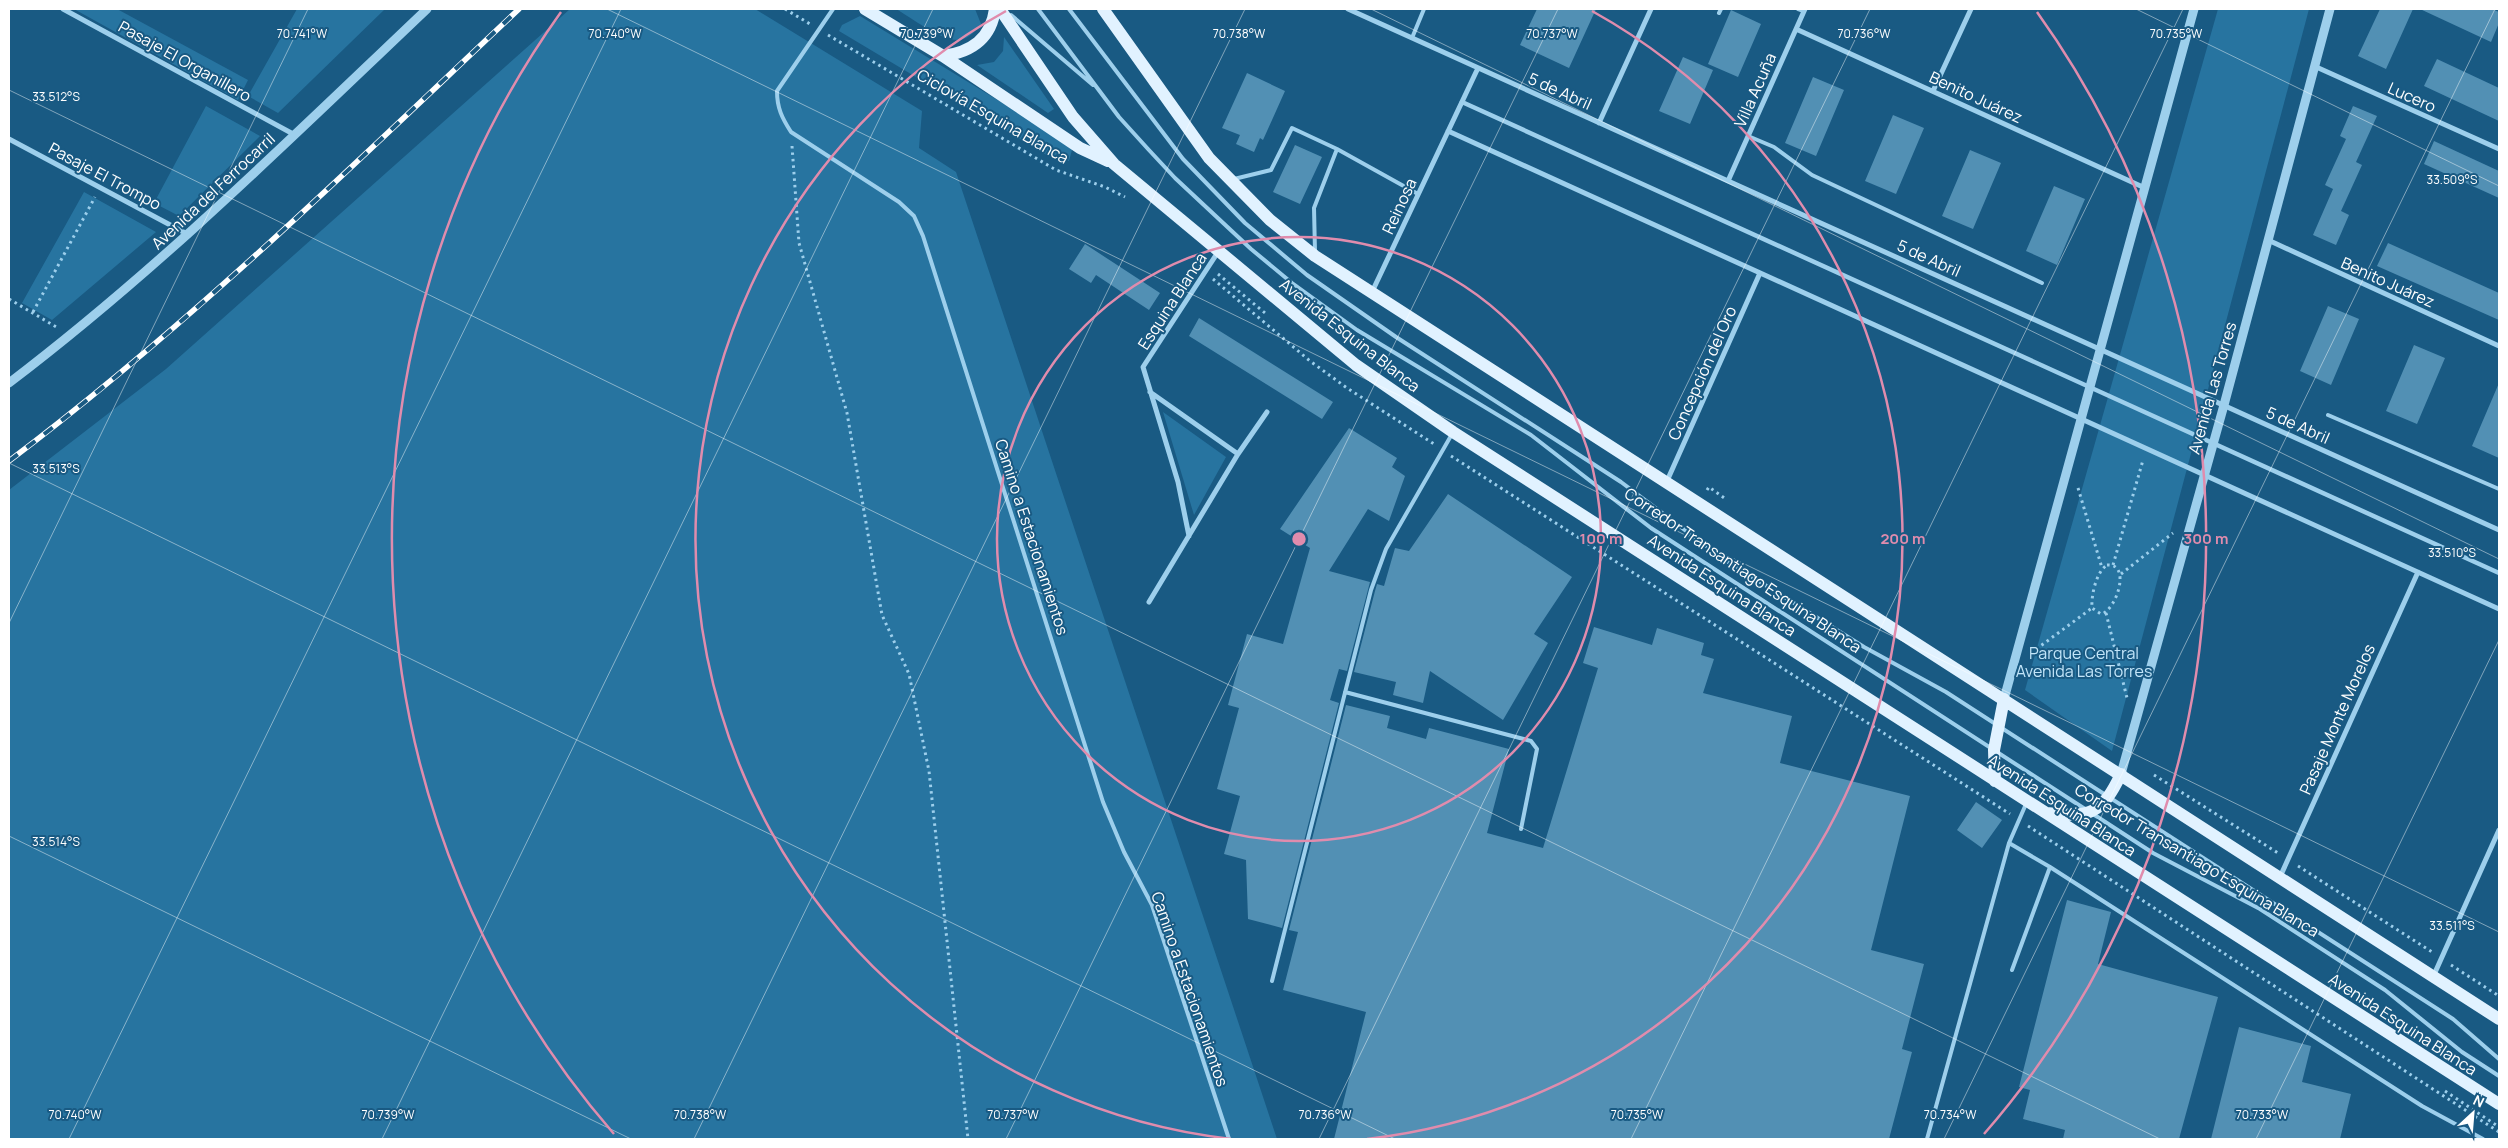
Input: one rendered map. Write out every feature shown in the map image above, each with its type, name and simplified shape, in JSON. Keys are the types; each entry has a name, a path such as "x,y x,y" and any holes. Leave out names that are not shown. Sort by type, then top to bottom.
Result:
{"main road":[{"path":"865,9 943,56 1080,148 1114,164"},
{"path":"943,56 966,50 980,42 990,27 994,9"},
{"name":"Avenida Esquina Blanca","path":"1001,9 1073,117 1114,164 1356,365 1453,432 2026,802 2499,1104"},
{"path":"1103,9 1191,135 1228,180 1270,220 1315,256 1666,484 2121,774 2499,1019"},
{"path":"1994,781 1994,750 2004,700"},
{"path":"2042,812 2068,815 2091,813 2100,808 2110,797 2121,774"}],"street":[{"name":"Pasaje El Organillero","path":"63,9 295,136"},
{"name":"Avenida del Ferrocarril","path":"9,383 69,336 189,235 295,136 425,9"},
{"name":"5 de Abril","path":"1348,9 2499,530"},
{"path":"1599,123 1651,9"},
{"path":"1933,92 1971,9"},
{"path":"2004,700 2194,9"},
{"name":"Avenida Las Torres","path":"2121,774 2224,405 2330,9"},
{"name":"Villa Acuña","path":"1728,181 1796,29 1802,10"},
{"name":"Benito Juárez","path":"1796,29 2145,188"},
{"name":"Lucero","path":"2314,66 2499,150"},
{"name":"Reinosa","path":"1372,293 1478,68"},
{"path":"1462,102 2499,573"},
{"path":"1448,130 2499,609"},
{"name":"Pasaje El Trompo","path":"9,139 189,235"},
{"name":"Benito Juárez","path":"2267,240 2499,346"},
{"name":"Esquina Blanca","path":"1189,536 1178,482 1143,367 1218,252"},
{"name":"Concepción del Oro","path":"1666,484 1760,273"},
{"path":"1150,392 1238,454"},
{"path":"1148,602 1238,454 1267,412"},
{"name":"Pasaje Monte Morelos","path":"2279,877 2418,572"},
{"path":"2433,977 2499,830"}],"lane":[{"name":"Camino a Estacionamientos","path":"833,9 777,90 777,104 781,117 792,132 899,202 914,216 923,236 1103,802 1124,852 1152,905 1228,1139"},
{"path":"1001,9 1099,90"},
{"name":"Corredor Transantiago Esquina Blanca","path":"1038,9 1119,117 1175,178 1251,249 1316,301 1390,350 1531,435 1651,528 2153,853 2269,915 2385,990 2462,1052 2499,1076"},
{"name":"Corredor Transantiago Esquina Blanca","path":"1069,9 1184,159 1244,223 1307,275 1396,337 1621,482 1722,558 1828,626 1946,692 2110,797 2453,1019 2499,1058"},
{"path":"1412,38 1424,9"},
{"path":"1228,180 1271,170 1292,128 1337,149 1418,194"},
{"path":"1748,136 1774,147 1812,175 2042,283"},
{"path":"1315,256 1314,208 1337,149"},
{"path":"2328,415 2499,489"},
{"path":"1272,981 1371,590 1386,549 1453,432"},
{"path":"1345,692 1531,741 1537,749 1521,828"},
{"path":"1927,1139 2009,843 2026,802"},
{"path":"2009,843 2050,867 2422,1106 2483,1139"},
{"path":"2012,970 2050,867"}],"path":[{"name":"Ciclovía Esquina Blanca","path":"785,9 1056,170 1106,187 1129,198"},
{"path":"792,132 799,243 847,413 882,615 909,674 929,771 968,1139"},
{"path":"33,312 100,188"},
{"path":"1205,272 1332,377 1442,450 2499,1132"},
{"path":"9,299 33,312 69,336"},
{"path":"2113,565 2146,449"},
{"path":"2070,461 2102,568 2092,600 2092,608 2096,612 2106,613"},
{"path":"2106,613 2111,607 2121,574 2191,519"},
{"path":"2102,568 2113,565 2118,568 2121,574"},
{"path":"2015,661 2034,652 2092,608"},
{"path":"2106,613 2129,703 2136,719"}],"green space":[{"path":"74,9 117,9 248,80 238,100"},
{"path":"297,9 385,9 278,113 248,96"},
{"path":"570,9 755,9 922,111 919,148 956,172 1277,1139 9,1139 9,490 166,369"},
{"path":"896,9 975,9 981,24 966,38 952,40 936,33"},
{"name":"Parque Central Avenida Las Torres","path":"2218,9 2309,9 2112,751 2025,690"},
{"path":"860,16 1073,146 1069,161 1048,156 839,31 842,25"},
{"path":"1004,37 1054,109 1048,113 977,65 994,62 1003,51"},
{"path":"206,106 260,136 179,216 154,203"},
{"path":"84,192 156,232 52,320 22,303"},
{"path":"1163,412 1226,457 1194,515"}],"building":[{"path":"1537,9 1596,9 1569,68 1520,45"},
{"path":"2380,9 2413,9 2386,69 2358,56"},
{"path":"2420,9 2492,9 2499,12 2499,23 2491,42"},
{"path":"1731,10 1761,24 1738,77 1708,64"},
{"path":"1683,57 1713,70 1690,124 1659,111"},
{"path":"2437,59 2499,88 2499,121 2424,86"},
{"path":"1247,73 1285,91 1263,140 1260,138 1254,152 1236,144 1240,135 1222,128"},
{"path":"1813,77 1844,90 1816,156 1785,143"},
{"path":"2353,106 2377,116 2356,162 2362,165 2341,211 2349,215 2336,245 2313,235 2333,189 2325,185 2346,139 2340,136"},
{"path":"1893,115 1924,128 1896,194 1865,181"},
{"path":"2434,141 2499,171 2499,198 2424,164"},
{"path":"1295,145 1322,157 1300,204 1273,192"},
{"path":"1970,150 2001,163 1973,229 1942,216"},
{"path":"2054,186 2085,199 2057,265 2026,251"},
{"path":"2388,243 2499,293 2499,320 2377,266"},
{"path":"1085,244 1160,293 1149,310 1096,275 1091,283 1069,269"},
{"path":"2328,306 2359,319 2331,385 2300,371"},
{"path":"1199,318 1333,402 1322,419 1189,336"},
{"path":"2414,345 2445,358 2417,424 2386,411"},
{"path":"2499,383 2499,458 2472,446"},
{"path":"1349,428 1397,458 1392,467 1405,476 1389,521 1368,509 1329,571 1370,582 1347,671 1339,669 1330,700 1339,703 1282,928 1248,919 1246,860 1224,854 1240,796 1217,789 1239,708 1228,705 1247,634 1283,644 1310,548 1280,529"},
{"path":"1448,494 1572,577 1534,634 1548,643 1503,720 1430,671 1423,703 1393,695 1396,682 1354,672 1377,584 1384,586 1395,548 1409,551"},
{"path":"1594,627 1652,645 1657,628 1704,643 1701,655 1714,659 1703,693 1792,716 1780,763 1910,796 1871,950 1924,964 1902,1049 1912,1052 1889,1139 1334,1139 1366,1012 1283,990 1298,932 1289,930 1346,705 1390,716 1387,728 1426,739 1429,728 1509,749 1487,833 1543,848 1598,668 1583,663"},
{"path":"1976,802 2002,820 1982,848 1957,830"},
{"path":"2067,900 2111,912 2098,964 2218,997 2179,1139 2063,1139 2065,1130 2023,1119 2030,1090 2019,1087"},
{"path":"2239,1027 2311,1046 2302,1082 2351,1094 2340,1139 2211,1139"}],"railway":[{"path":"9,461 76,409 207,299 333,184 519,9"}]}
